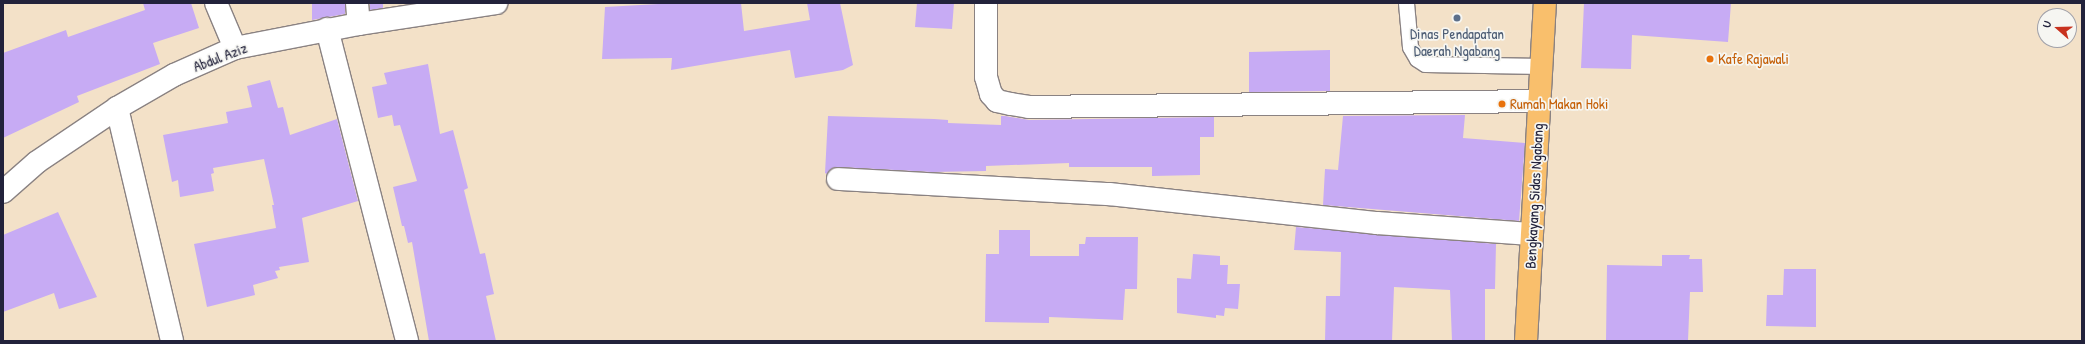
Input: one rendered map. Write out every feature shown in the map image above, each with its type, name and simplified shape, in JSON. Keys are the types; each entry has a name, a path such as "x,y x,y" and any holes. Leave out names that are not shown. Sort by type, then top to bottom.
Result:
{"highway":[{"name":"Bengkayang Sidas Ngabang","path":"1526,341 1531,234 1543,66 1545,3"}],"street":[{"path":"216,3 235,48"},
{"name":"Abdul Aziz","path":"3,192 38,162 117,108 174,75 235,48 327,29 358,13 496,3"},
{"path":"986,3 986,77 991,94 997,101 1010,104 1029,107 1540,101"},
{"path":"327,29 407,341"},
{"path":"117,108 172,341"},
{"path":"838,179 1109,194 1378,223 1531,234"}],"lane":[{"path":"1406,3 1410,47 1417,59 1425,64 1543,66"}],"building":[{"path":"143,3 191,3 199,28 153,43 160,64 77,96 79,102 3,138 3,53 66,30 68,37 145,10"},
{"path":"312,3 345,3 345,14 312,20"},
{"path":"370,3 383,3 383,8 370,10"},
{"path":"676,3 741,3 744,31 810,20 807,3 840,3 853,65 843,70 795,78 790,50 671,70 672,58 602,59 605,7"},
{"path":"917,3 954,3 952,29 915,27"},
{"path":"1584,3 1731,3 1728,42 1632,35 1631,69 1581,68"},
{"path":"1330,50 1330,91 1249,92 1249,52"},
{"path":"428,64 440,134 453,130 468,188 464,190 480,254 485,253 494,294 486,296 496,341 429,341 412,242 408,243 404,226 402,226 393,187 417,181 400,125 394,126 392,115 378,118 372,87 387,84 384,73"},
{"path":"270,80 278,108 283,107 290,135 337,119 358,201 302,218 309,262 279,267 280,270 275,271 278,278 253,285 255,295 207,307 194,244 276,228 272,205 274,205 264,159 213,168 214,173 211,174 214,191 180,197 178,180 172,182 163,135 228,123 226,112 252,107 247,86"},
{"path":"1465,115 1463,138 1525,143 1519,221 1323,205 1325,169 1338,170 1343,116"},
{"path":"828,116 934,119 948,120 948,123 1001,125 1001,116 1029,120 1214,117 1214,137 1200,137 1200,175 1152,176 1152,167 1069,167 1069,163 986,166 986,171 932,172 839,167 832,168 827,174 825,173"},
{"path":"58,212 97,297 59,309 54,293 3,312 3,235"},
{"path":"1296,227 1496,244 1495,289 1485,289 1485,341 1452,341 1450,290 1394,287 1392,341 1325,341 1326,296 1340,296 1341,252 1294,250"},
{"path":"999,230 1030,230 1030,256 1079,256 1079,244 1085,244 1086,237 1138,237 1137,289 1125,289 1123,320 1049,317 1049,323 985,322 986,254 999,254"},
{"path":"1193,254 1220,256 1220,265 1228,265 1227,284 1240,284 1238,309 1225,308 1224,316 1216,315 1216,318 1177,313 1177,278 1191,279"},
{"path":"1662,255 1690,255 1689,259 1702,259 1703,292 1690,292 1688,341 1606,341 1607,265 1662,266"},
{"path":"1784,269 1816,269 1816,327 1766,326 1767,295 1783,295"}],"place":[{"name":"Dinas Pendapatan Daerah Ngabang","path":"1457,18"},
{"name":"Kafe Rajawali","path":"1710,59"},
{"name":"Rumah Makan Hoki","path":"1502,104"}]}
